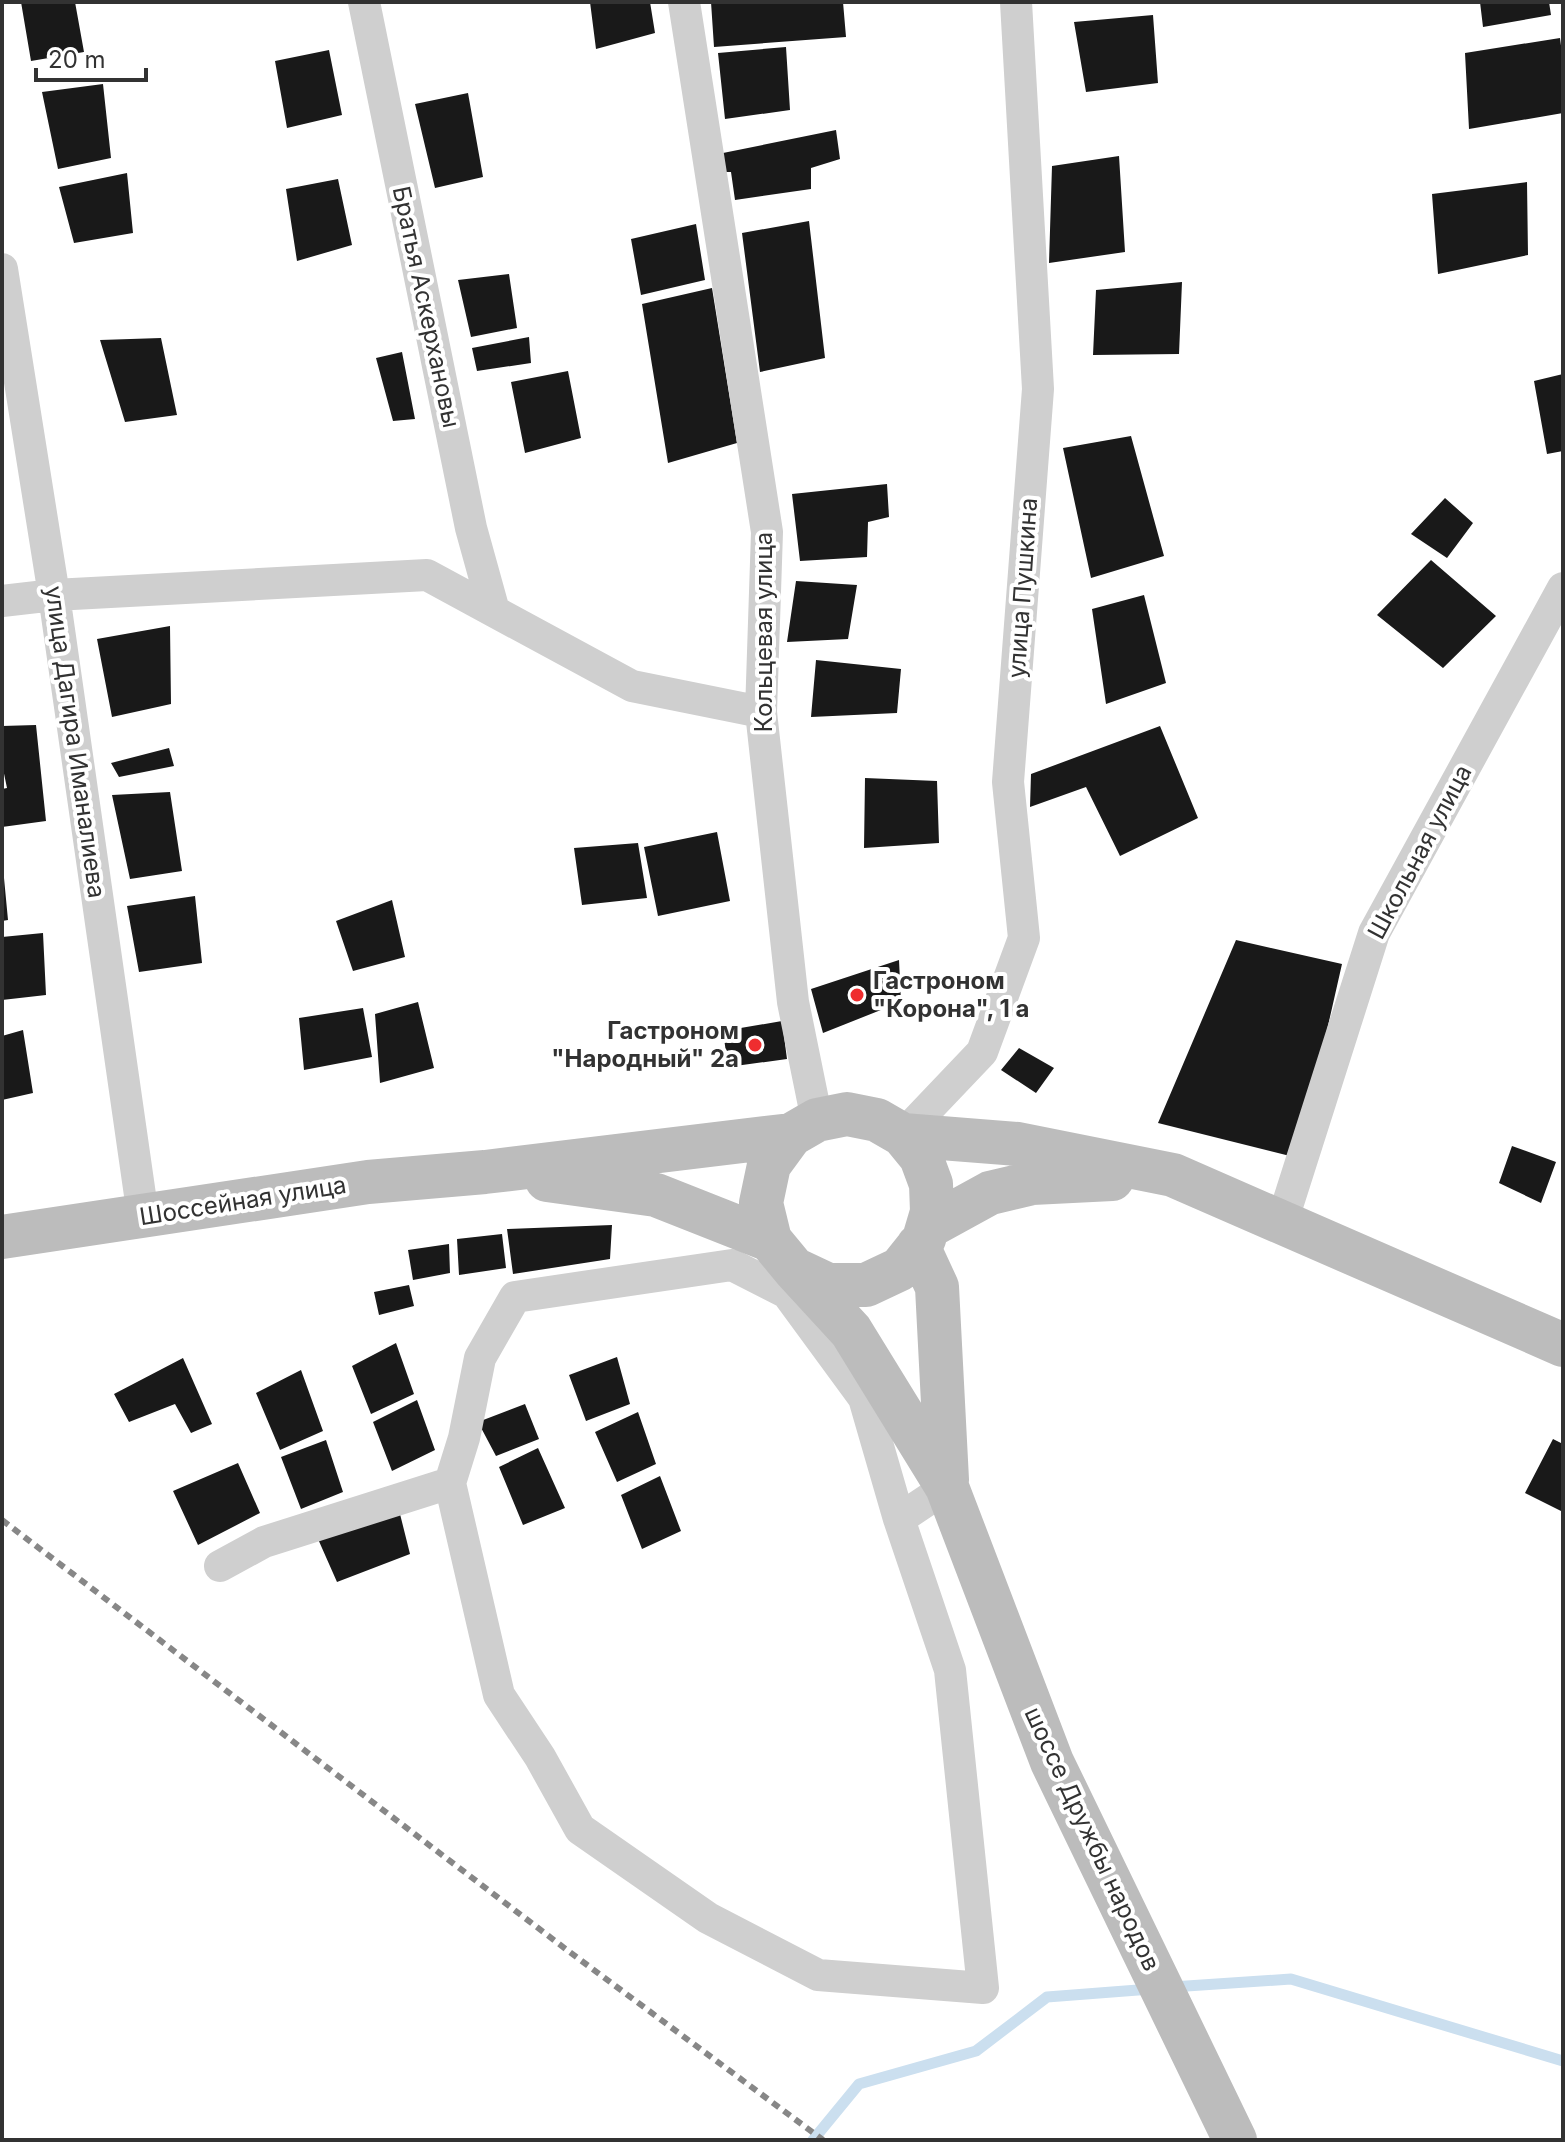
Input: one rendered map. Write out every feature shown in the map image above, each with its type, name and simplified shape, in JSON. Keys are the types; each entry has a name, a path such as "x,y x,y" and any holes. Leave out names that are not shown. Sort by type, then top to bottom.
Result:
{"main road":[{"path":"847,1114 877,1120 903,1135 921,1157 931,1184 932,1212 923,1237 900,1269 866,1285 828,1285 782,1255 656,1195 485,1172 804,1127 847,1114"},
{"path":"804,1127 769,1165 761,1203 782,1255 851,1331 947,1487"},
{"path":"903,1135 1018,1144 1173,1175 1563,1345"},
{"name":"Шоссейная улица","path":"2,1237 368,1182 485,1172"},
{"path":"923,1237 990,1193 1032,1183 1173,1175"},
{"path":"923,1237 937,1287 947,1487"},
{"name":"шоссе Дружбы народов","path":"947,1487 1052,1762 1235,2140"}],"street":[{"name":"Братья Аскерхановы","path":"364,2 471,528 494,611"},
{"name":"Кольцевая улица","path":"684,2 767,532 761,712 804,1127"},
{"name":"улица Пушкина","path":"903,1135 982,1052 1024,938 1008,782 1038,389 1016,2"},
{"name":"улица Дагира Иманалиева","path":"2,269 54,595 143,1216"},
{"path":"2,601 54,595 427,575 632,686 761,712"},
{"name":"Школьная улица","path":"1282,1222 1374,933 1563,588"},
{"path":"732,1265 787,1293 864,1398 899,1519 950,1670 983,1988 818,1975 708,1918 580,1829 540,1757 499,1695 450,1483 464,1438 480,1358 515,1297 732,1265"},
{"path":"220,1566 264,1542 450,1483"},
{"path":"899,1519 947,1487"}],"building":[{"path":"21,2 75,2 84,52 31,61"},
{"path":"590,2 650,2 655,33 596,49"},
{"path":"711,2 843,2 846,37 714,47"},
{"path":"1480,2 1549,2 1551,15 1483,27"},
{"path":"1153,15 1158,83 1086,92 1074,22"},
{"path":"1560,38 1563,113 1469,129 1465,53"},
{"path":"786,47 790,110 725,119 718,53"},
{"path":"329,50 342,115 287,128 275,61"},
{"path":"103,84 111,158 58,169 42,92"},
{"path":"468,93 483,177 435,188 415,104"},
{"path":"836,130 840,159 811,168 811,189 735,200 731,172 723,172 723,153"},
{"path":"1119,156 1125,252 1049,263 1052,166"},
{"path":"127,173 133,233 74,243 59,187"},
{"path":"338,179 352,245 297,261 286,189"},
{"path":"1527,182 1528,255 1438,274 1432,194"},
{"path":"809,221 825,358 760,372 742,233"},
{"path":"696,224 705,280 641,295 631,239"},
{"path":"509,274 517,328 471,337 458,280"},
{"path":"1182,282 1179,354 1093,355 1096,290"},
{"path":"712,288 737,443 668,463 642,304"},
{"path":"529,337 531,363 477,371 472,348"},
{"path":"161,338 177,415 125,422 100,340"},
{"path":"402,352 415,419 393,421 376,358"},
{"path":"568,371 581,438 525,453 511,382"},
{"path":"1563,374 1563,451 1547,454 1534,381"},
{"path":"1131,436 1164,556 1091,578 1063,448"},
{"path":"887,484 889,517 868,522 867,557 800,561 792,494"},
{"path":"1445,498 1473,523 1447,558 1411,534"},
{"path":"1431,560 1496,616 1443,668 1377,615"},
{"path":"796,581 857,585 848,639 787,642"},
{"path":"1144,595 1166,683 1106,704 1092,609"},
{"path":"170,626 171,704 112,717 97,639"},
{"path":"816,660 901,669 897,713 811,717"},
{"path":"36,725 46,821 2,827 2,789 7,788 2,764 2,726"},
{"path":"1160,726 1198,818 1120,856 1086,787 1030,807 1031,774"},
{"path":"169,748 174,766 119,777 111,763"},
{"path":"865,778 937,781 939,843 864,848"},
{"path":"170,792 182,871 130,879 112,795"},
{"path":"717,832 730,901 658,916 644,847"},
{"path":"638,843 647,898 582,905 574,848"},
{"path":"2,878 8,920 2,921"},
{"path":"195,896 202,963 139,972 127,906"},
{"path":"392,900 405,957 353,971 336,921"},
{"path":"43,933 46,995 2,1000 2,937"},
{"path":"1236,940 1342,964 1298,1158 1158,1123"},
{"name":"Гастроном \"Корона\", 1 а","path":"899,960 901,1002 823,1033 811,989"},
{"path":"418,1002 434,1068 380,1083 375,1014"},
{"path":"363,1008 372,1057 304,1070 299,1018"},
{"name":"Гастроном \"Народный\" 2а","path":"782,1021 787,1059 728,1067 723,1031"},
{"path":"23,1030 33,1093 2,1100 2,1036"},
{"path":"1019,1048 1054,1068 1036,1093 1001,1070"},
{"path":"1512,1146 1556,1162 1541,1203 1499,1183"},
{"path":"612,1225 610,1259 513,1274 507,1229"},
{"path":"502,1234 506,1268 459,1275 457,1239"},
{"path":"449,1244 450,1273 413,1280 408,1250"},
{"path":"409,1285 414,1306 379,1315 374,1292"},
{"path":"396,1343 414,1394 371,1414 352,1366"},
{"path":"617,1357 630,1404 586,1421 569,1375"},
{"path":"183,1358 212,1424 191,1433 175,1404 129,1422 114,1394"},
{"path":"301,1370 323,1431 280,1450 256,1393"},
{"path":"417,1400 435,1450 392,1471 373,1422"},
{"path":"525,1404 539,1439 496,1456 478,1422"},
{"path":"638,1412 656,1464 617,1482 595,1432"},
{"path":"1553,1439 1563,1444 1563,1512 1525,1493"},
{"path":"326,1440 343,1492 301,1509 281,1457"},
{"path":"538,1448 565,1508 523,1525 499,1467"},
{"path":"238,1463 260,1513 198,1545 173,1491"},
{"path":"660,1476 681,1531 642,1549 621,1495"},
{"path":"398,1506 410,1554 337,1582 318,1539"}],"waterway":[{"path":"1172,1987 1291,1979 1563,2061"},
{"path":"813,2140 859,2084 976,2051 1047,1997 1151,1989"}],"railway":[{"path":"2,1520 567,1950 823,2140"}],"place":[{"name":"Гастроном \"Корона\", 1 а","path":"857,995"},
{"name":"Гастроном \"Народный\" 2а","path":"755,1045"}]}
